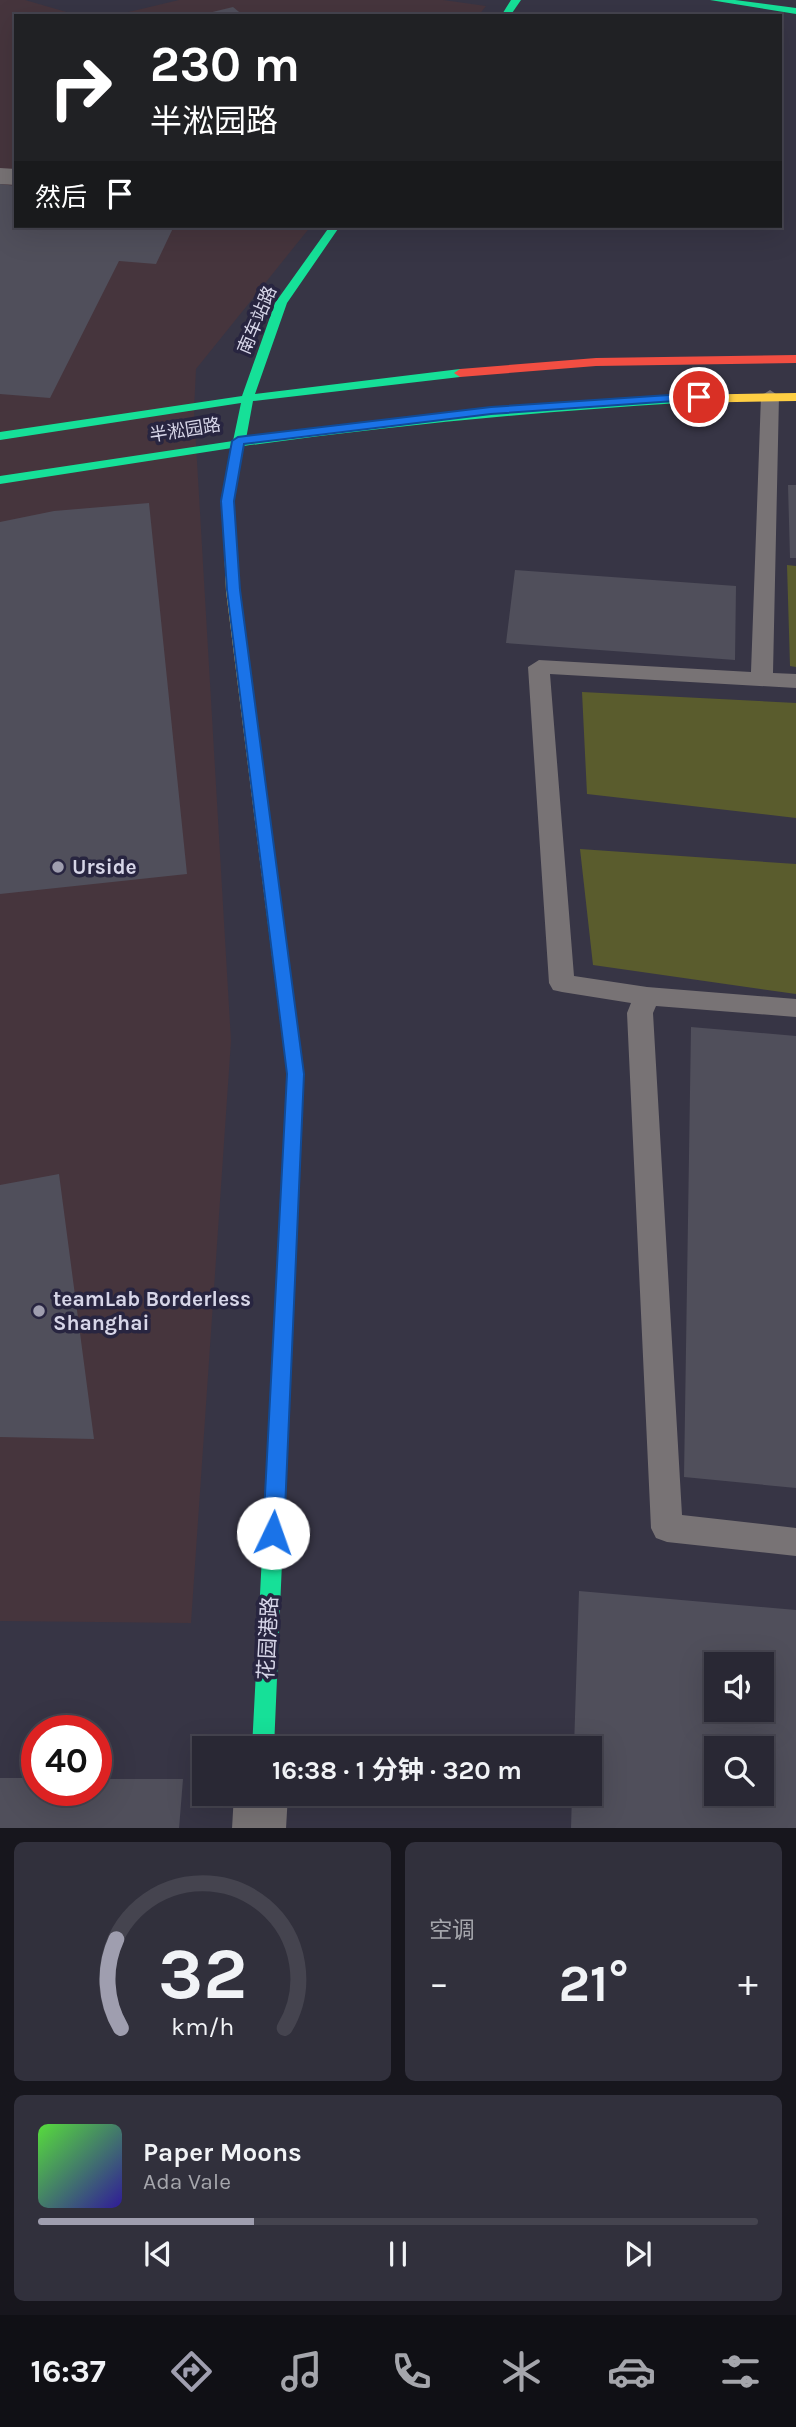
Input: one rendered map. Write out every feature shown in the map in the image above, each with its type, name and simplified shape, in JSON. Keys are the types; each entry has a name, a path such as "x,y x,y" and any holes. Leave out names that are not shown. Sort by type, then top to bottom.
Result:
{"street":[{"path":"715,0 796,11"},
{"name":"南车站路","path":"238,441 248,397 281,303 334,228"},
{"name":"半淞园路","path":"0,436 358,381 711,356 796,359"},
{"name":"半淞园路","path":"0,480 238,441 491,411 725,395 796,397"},
{"name":"花园港路","path":"238,441 228,501 233,590 295,1074 264,1736"},
{"path":"259,1828 260,1806"}],"lane":[{"path":"762,679 770,396"},
{"path":"796,681 539,667 562,983 647,996 796,1008"},
{"path":"647,996 640,1013 667,1528 796,1542"}],"shaded area":[{"path":"0,0 25,0 73,14 14,14 14,228 309,228 196,369 194,410 231,1041 191,1623 0,1621"},
{"path":"179,0 443,0 486,6 480,14 120,14"}],"green space":[{"path":"787,565 796,566 796,667 790,666"},
{"path":"582,692 796,703 796,818 587,794"},
{"path":"580,849 796,864 796,994 593,965"}],"building":[{"path":"233,7 242,14 204,14"},
{"path":"0,184 14,186 14,228 173,228 156,264 119,261 50,398 0,394"},
{"path":"788,485 796,485 796,558 790,558"},
{"path":"149,503 187,874 0,894 0,522 54,511"},
{"path":"515,570 736,586 735,660 506,643"},
{"path":"691,1027 796,1036 796,1488 684,1477"},
{"name":"teamLab Borderless Shanghai","path":"59,1174 94,1439 0,1437 0,1185"},
{"path":"579,1591 796,1610 796,1828 571,1828 572,1806 602,1806 602,1736 574,1736"},
{"path":"0,1778 21,1778 21,1806 112,1806 112,1779 183,1779 179,1828 0,1828"}],"traffic: fast":[{"path":"506,14 516,0"},
{"path":"715,0 796,11"},
{"path":"236,457 248,397 281,303 334,228"},
{"path":"0,436 297,391 460,373"},
{"path":"0,480 339,430 595,404 680,399"},
{"path":"264,1736 295,1075 274,909"}],"traffic: slow":[{"path":"680,399 796,397"},
{"path":"236,457 228,501 233,591 274,909"}],"traffic: jam":[{"path":"460,373 596,362 796,359"}],"place":[{"name":"Urside","path":"58,867"},
{"name":"teamLab Borderless Shanghai","path":"39,1311"}],"route":[{"path":"273,1533 295,1074 233,590 228,501 238,441 491,411 699,397"}]}
